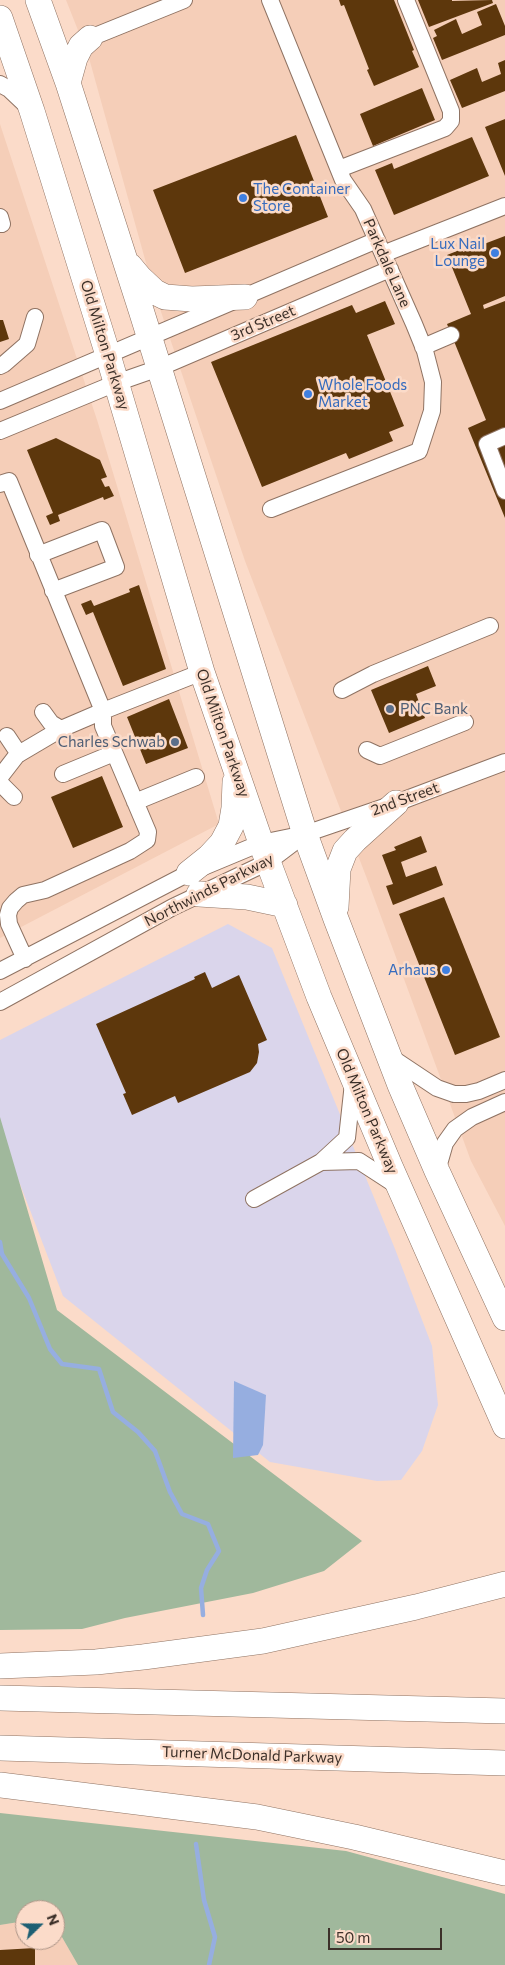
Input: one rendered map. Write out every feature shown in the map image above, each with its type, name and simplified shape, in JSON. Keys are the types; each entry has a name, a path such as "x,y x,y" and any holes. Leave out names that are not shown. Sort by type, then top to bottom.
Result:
{"highway":[{"path":"42,9 68,33 78,37 90,38"},
{"name":"Old Milton Parkway","path":"42,9 68,83 150,338 137,376 202,672 265,853 319,997 399,1187 505,1426"},
{"name":"Old Milton Parkway","path":"0,23 117,351 137,376 336,919 389,1056 438,1171 505,1318"},
{"path":"68,83 75,58 81,46 90,38"},
{"path":"124,259 155,292 165,297 192,300 244,297"},
{"path":"235,767 234,808 231,826 222,843 209,857 194,884 284,905"},
{"path":"336,919 338,869 345,851 396,803"},
{"path":"0,1666 105,1661 263,1641 388,1614 496,1586 505,1570"},
{"path":"0,1698 505,1711"},
{"name":"Turner McDonald Parkway","path":"0,1748 505,1763"},
{"path":"0,1785 257,1817 354,1837 505,1873"}],"street":[{"path":"90,38 184,0"},
{"name":"Parkdale Lane","path":"270,0 343,180 363,209 390,269 423,347 433,382 432,410 419,451 271,509"},
{"path":"339,169 445,128 451,121 451,111 406,0"},
{"path":"0,84 32,111"},
{"name":"3rd Street","path":"0,401 244,297 380,247 505,206"},
{"path":"0,217 2,224 0,224"},
{"name":"3rd Street","path":"0,431 137,376 390,269"},
{"path":"0,366 27,344 35,317"},
{"path":"423,347 451,335"},
{"path":"505,436 486,444 505,491"},
{"path":"0,484 8,481 103,711 103,726 148,832 147,840 130,851 45,890 23,895 10,908 8,915 9,924 25,959"},
{"path":"38,555 102,530 116,567 54,591"},
{"path":"342,690 373,674 490,626"},
{"path":"0,777 19,754 61,729 202,672"},
{"path":"43,712 50,723 61,729"},
{"path":"367,750 380,756 465,722"},
{"path":"7,736 19,754"},
{"path":"63,774 114,753"},
{"name":"2nd Street","path":"305,834 396,803 505,762"},
{"path":"134,802 196,777"},
{"path":"0,783 14,797"},
{"name":"Northwinds Parkway","path":"0,1002 115,938 194,884 305,834"},
{"name":"Northwinds Parkway","path":"0,971 265,853"},
{"path":"389,1056 436,1088 454,1094 480,1091 505,1080"},
{"path":"254,1199 321,1162 346,1138 354,1079"},
{"path":"438,1171 445,1143 455,1129 472,1117 505,1102"},
{"path":"321,1162 359,1161 399,1187"}],"shaded area":[{"path":"66,0 505,0 505,1226 471,1161 369,884 245,561 153,288 89,58"},
{"path":"0,124 98,423 219,824 0,938"},
{"path":"228,924 272,948 395,1249 432,1346 438,1405 422,1451 401,1480 377,1481 270,1462 63,1296 0,1132 0,1040"},
{"path":"15,1923 15,1950 65,1950 65,1942 78,1965 0,1965 0,1925"}],"green space":[{"path":"0,1117 57,1310 362,1541 324,1571 253,1593 125,1618 82,1629 0,1630"},
{"path":"0,1813 346,1851 505,1894 505,1965 78,1965 65,1942 65,1900 15,1900 15,1923 0,1925"}],"water":[{"path":"234,1381 266,1395 263,1445 258,1455 233,1458"}],"building":[{"path":"339,0 394,0 419,67 374,86 344,5 341,6"},
{"path":"418,0 492,0 493,3 429,27"},
{"path":"496,4 505,26 505,35 442,60 433,38 437,36 434,30 456,19 462,34 482,25 477,12"},
{"path":"505,60 505,91 462,108 450,80 477,68 482,82 501,74 498,63"},
{"path":"422,88 435,120 373,146 360,114"},
{"path":"505,119 505,176 485,127"},
{"path":"296,135 328,217 185,273 153,190"},
{"path":"472,137 489,176 394,215 375,170 392,163 394,169"},
{"path":"505,236 505,296 483,305 484,309 505,301 505,518 468,428 486,420 447,324 471,314 447,255 462,249 463,252"},
{"name":"Whole Foods Market","path":"385,301 395,324 367,335 404,426 389,432 393,441 349,459 346,453 262,487 211,362 352,305 356,313"},
{"path":"0,320 3,320 9,339 0,342"},
{"path":"56,438 100,460 107,477 101,479 105,487 109,486 114,496 104,500 103,497 58,515 60,521 50,525 46,516 53,513 27,450"},
{"path":"139,585 166,669 123,686 93,612 86,615 81,604 91,600 94,606 130,592 129,589"},
{"path":"428,666 436,686 416,694 425,718 389,733 371,690"},
{"path":"169,699 188,748 146,764 127,717"},
{"path":"102,776 123,827 73,848 51,797"},
{"path":"421,836 427,852 401,862 406,877 436,866 443,885 393,905 386,886 393,884 382,855 396,850 394,847"},
{"path":"444,897 500,1037 455,1055 399,914"},
{"path":"205,972 212,988 239,975 267,1040 258,1044 257,1063 250,1072 178,1103 175,1096 132,1115 123,1094 126,1093 96,1024 195,979 194,977"},
{"path":"0,1950 35,1950 35,1965 0,1965"}],"waterway":[{"path":"0,1242 2,1254 29,1298 50,1349 62,1364 99,1369 113,1412 138,1432 155,1451 170,1492 182,1514 208,1524 219,1551 207,1570 201,1588 203,1615"},
{"path":"196,1844 204,1900 215,1937 209,1965"}],"place":[{"name":"The Container Store","path":"243,198"},
{"name":"Lux Nail Lounge","path":"495,253"},
{"name":"Whole Foods Market","path":"308,394"},
{"name":"PNC Bank","path":"390,709"},
{"name":"Charles Schwab","path":"175,742"},
{"name":"Arhaus","path":"446,970"}]}
